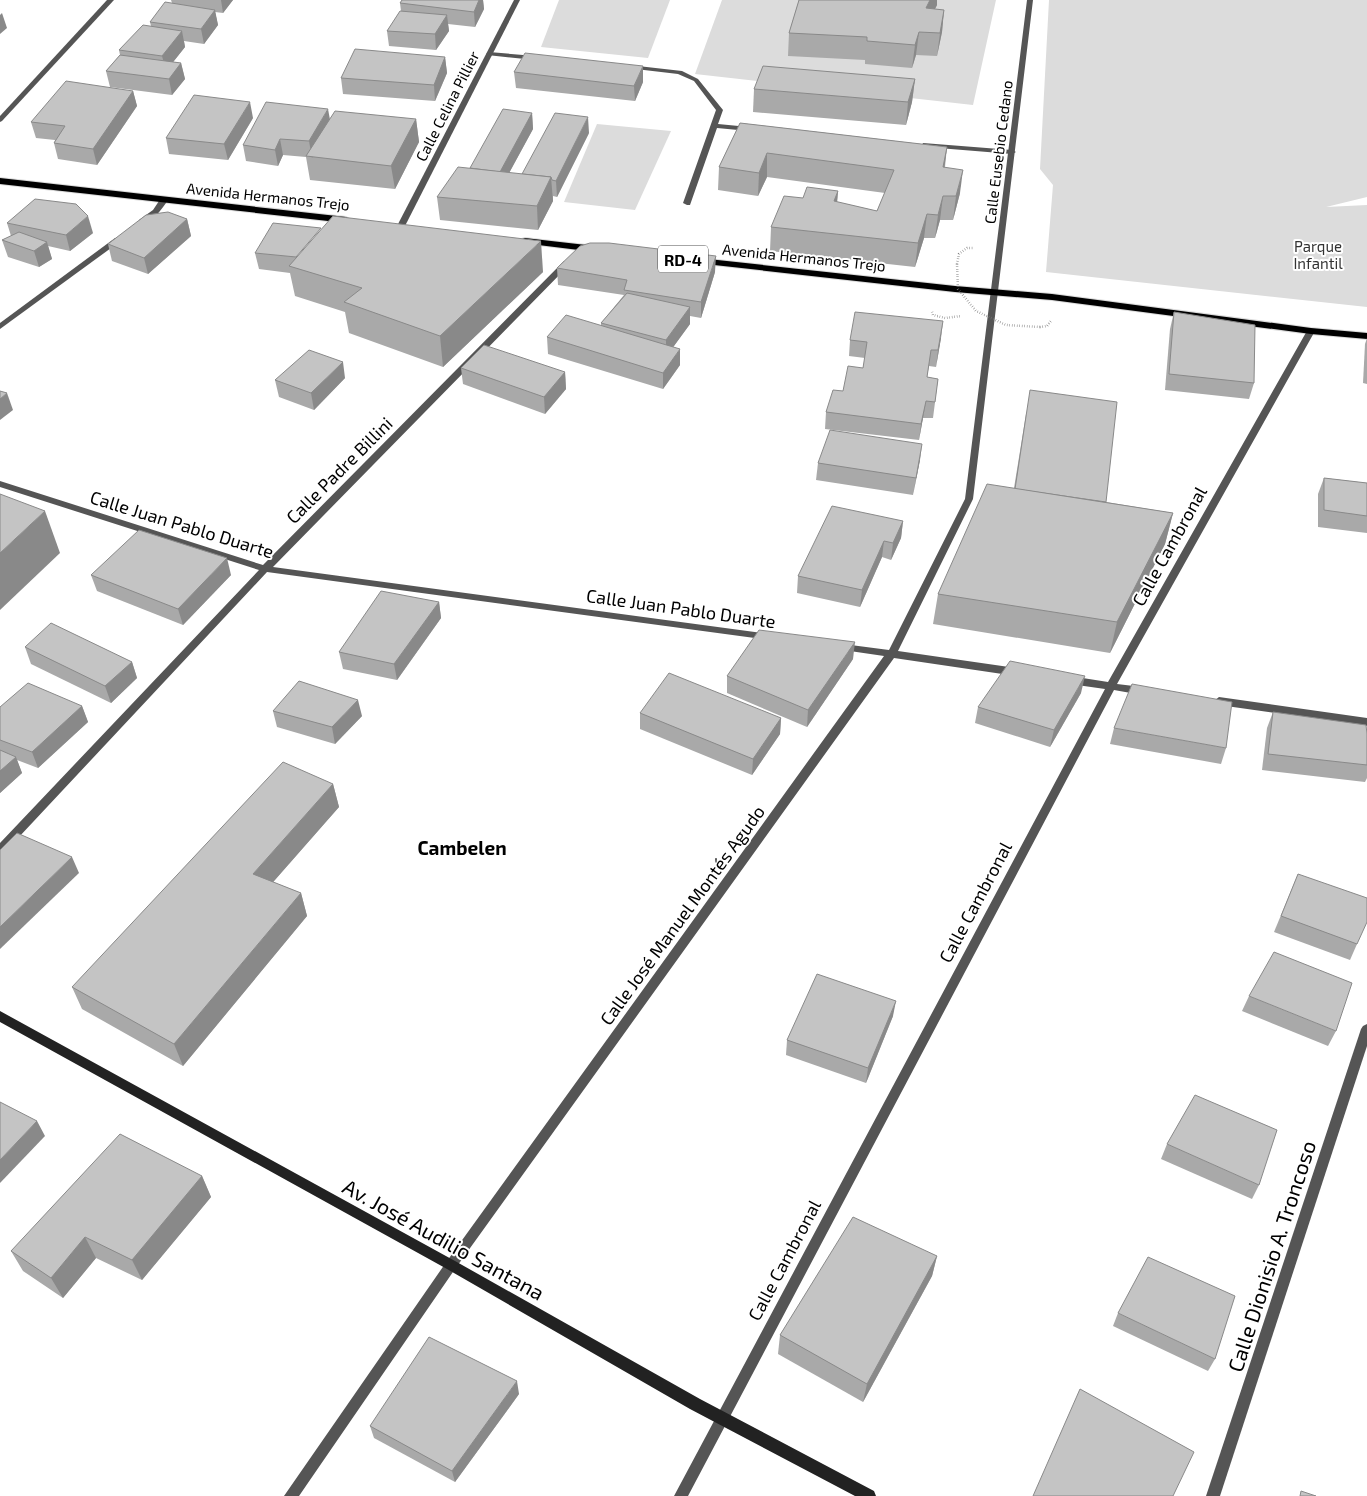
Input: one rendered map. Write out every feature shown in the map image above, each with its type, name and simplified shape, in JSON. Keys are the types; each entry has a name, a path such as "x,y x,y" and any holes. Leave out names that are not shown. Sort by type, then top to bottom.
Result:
{"main road":[{"name":"Avenida Hermanos Trejo","path":"0,180 352,220"},
{"path":"515,239 601,250"},
{"name":"Avenida Hermanos Trejo","path":"689,260 1052,297 1312,331 1367,336"},
{"name":"Av. José Audilio Santana","path":"0,1016 451,1265 722,1418 869,1496"}],"street":[{"path":"0,120 111,0"},
{"name":"Calle Celina Pillier","path":"401,226 517,0"},
{"name":"Calle Eusebio Cedano","path":"994,308 1030,0"},
{"path":"489,54 546,59"},
{"path":"623,66 680,72 696,80 720,110 688,203"},
{"path":"715,126 754,129"},
{"path":"913,144 1012,152"},
{"path":"132,229 156,212 164,200"},
{"path":"0,326 125,235"},
{"name":"Calle Padre Billini","path":"0,850 265,568 582,248"},
{"name":"Calle José Manuel Montés Agudo","path":"291,1496 451,1265 892,654 969,499 994,308"},
{"name":"Calle Cambronal","path":"681,1496 1111,686 1312,331"},
{"name":"Calle Juan Pablo Duarte","path":"0,484 265,568 775,638"},
{"path":"834,646 1025,673"},
{"path":"1063,679 1150,692"},
{"path":"1209,700 1367,722"},
{"name":"Calle Dionisio A. Troncoso","path":"1212,1496 1367,1029"}],"path":[{"path":"957,264 958,289 976,310 1006,324 1040,327"}],"green space":[{"path":"559,0 670,0 648,58 541,47"},
{"path":"722,0 996,0 973,105 695,74"},
{"name":"Parque Infantil","path":"1049,0 1367,0 1367,197 1326,207 1367,205 1367,307 1046,272 1053,185 1040,169"},
{"path":"597,124 671,131 635,210 564,202"}],"building":[{"path":"402,0 479,0 474,12 400,3"},
{"path":"799,0 930,0 926,8 944,10 940,33 919,32 915,45 867,41 867,37 789,33"},
{"path":"165,2 215,10 201,29 150,22"},
{"path":"400,11 447,15 435,34 387,31"},
{"path":"143,25 182,31 162,56 119,50"},
{"path":"355,49 445,57 434,85 341,78"},
{"path":"525,53 643,66 634,86 514,72"},
{"path":"120,55 181,63 169,79 106,71"},
{"path":"763,66 915,79 908,102 754,89"},
{"path":"66,81 133,91 93,149 54,143 65,126 31,122"},
{"path":"194,95 250,102 224,144 166,138"},
{"path":"266,102 328,109 309,141 280,139 275,150 243,145"},
{"path":"503,109 532,113 500,172 470,168"},
{"path":"335,111 416,119 391,166 306,156"},
{"path":"555,113 588,117 556,181 552,180 551,177 522,174"},
{"path":"740,123 947,147 943,167 963,170 956,196 943,196 938,215 927,214 918,243 771,227 784,196 803,198 807,187 838,191 834,201 877,211 894,170 767,153 759,173 719,167"},
{"path":"458,167 551,177 537,206 437,197"},
{"path":"35,199 76,204 88,216 66,235 7,223"},
{"path":"168,212 187,219 144,258 108,244 146,215"},
{"path":"333,216 541,241 440,336 344,302 362,288 289,266"},
{"path":"273,223 321,228 296,257 255,253"},
{"path":"19,232 47,242 34,251 2,240"},
{"path":"590,243 609,243 716,256 701,302 624,290 627,280 557,268 580,246"},
{"path":"627,293 690,307 666,340 601,323"},
{"path":"855,312 943,321 938,350 931,350 927,377 938,379 935,402 926,401 921,424 826,412 833,390 843,391 848,366 863,368 867,342 850,340"},
{"path":"1174,312 1255,325 1254,383 1169,374"},
{"path":"566,315 680,349 663,373 547,337"},
{"path":"484,345 565,372 544,397 461,368"},
{"path":"309,350 343,362 311,393 275,380"},
{"path":"1030,390 1117,402 1106,502 1015,489"},
{"path":"0,391 7,393 0,399"},
{"path":"830,430 922,444 916,478 818,463"},
{"path":"1324,478 1367,483 1367,516 1324,510"},
{"path":"987,484 1173,513 1117,622 938,594"},
{"path":"0,494 45,511 0,553"},
{"path":"832,506 903,521 893,543 884,541 862,590 798,576"},
{"path":"139,530 227,558 178,609 91,575"},
{"path":"381,591 439,602 394,664 339,652"},
{"path":"51,623 132,662 105,686 25,647"},
{"path":"759,630 855,642 808,710 727,676"},
{"path":"1010,661 1085,676 1054,730 978,707"},
{"path":"669,673 781,718 753,759 640,713"},
{"path":"299,681 358,700 332,727 273,711"},
{"path":"28,683 82,706 32,752 0,740 0,707"},
{"path":"1132,684 1232,702 1226,748 1114,728"},
{"path":"1273,712 1366,725 1367,765 1268,754"},
{"path":"0,750 16,757 0,771"},
{"path":"283,762 333,784 253,874 301,893 174,1044 72,987"},
{"path":"17,833 72,857 0,927 0,850"},
{"path":"1298,874 1367,898 1367,922 1357,944 1281,916"},
{"path":"1274,952 1352,983 1336,1031 1249,996"},
{"path":"817,974 896,1001 868,1068 787,1040"},
{"path":"1195,1095 1277,1130 1259,1185 1167,1144"},
{"path":"0,1102 37,1121 0,1160"},
{"path":"120,1134 202,1176 132,1260 85,1237 51,1278 11,1251"},
{"path":"853,1217 937,1256 867,1384 780,1335"},
{"path":"1148,1257 1235,1296 1215,1359 1118,1313"},
{"path":"429,1337 517,1381 452,1471 370,1426"},
{"path":"1080,1389 1194,1452 1173,1496 1033,1496"},
{"path":"1301,1491 1316,1496 1300,1496"}],"district":[{"name":"Cambelen","path":"462,847"}]}
